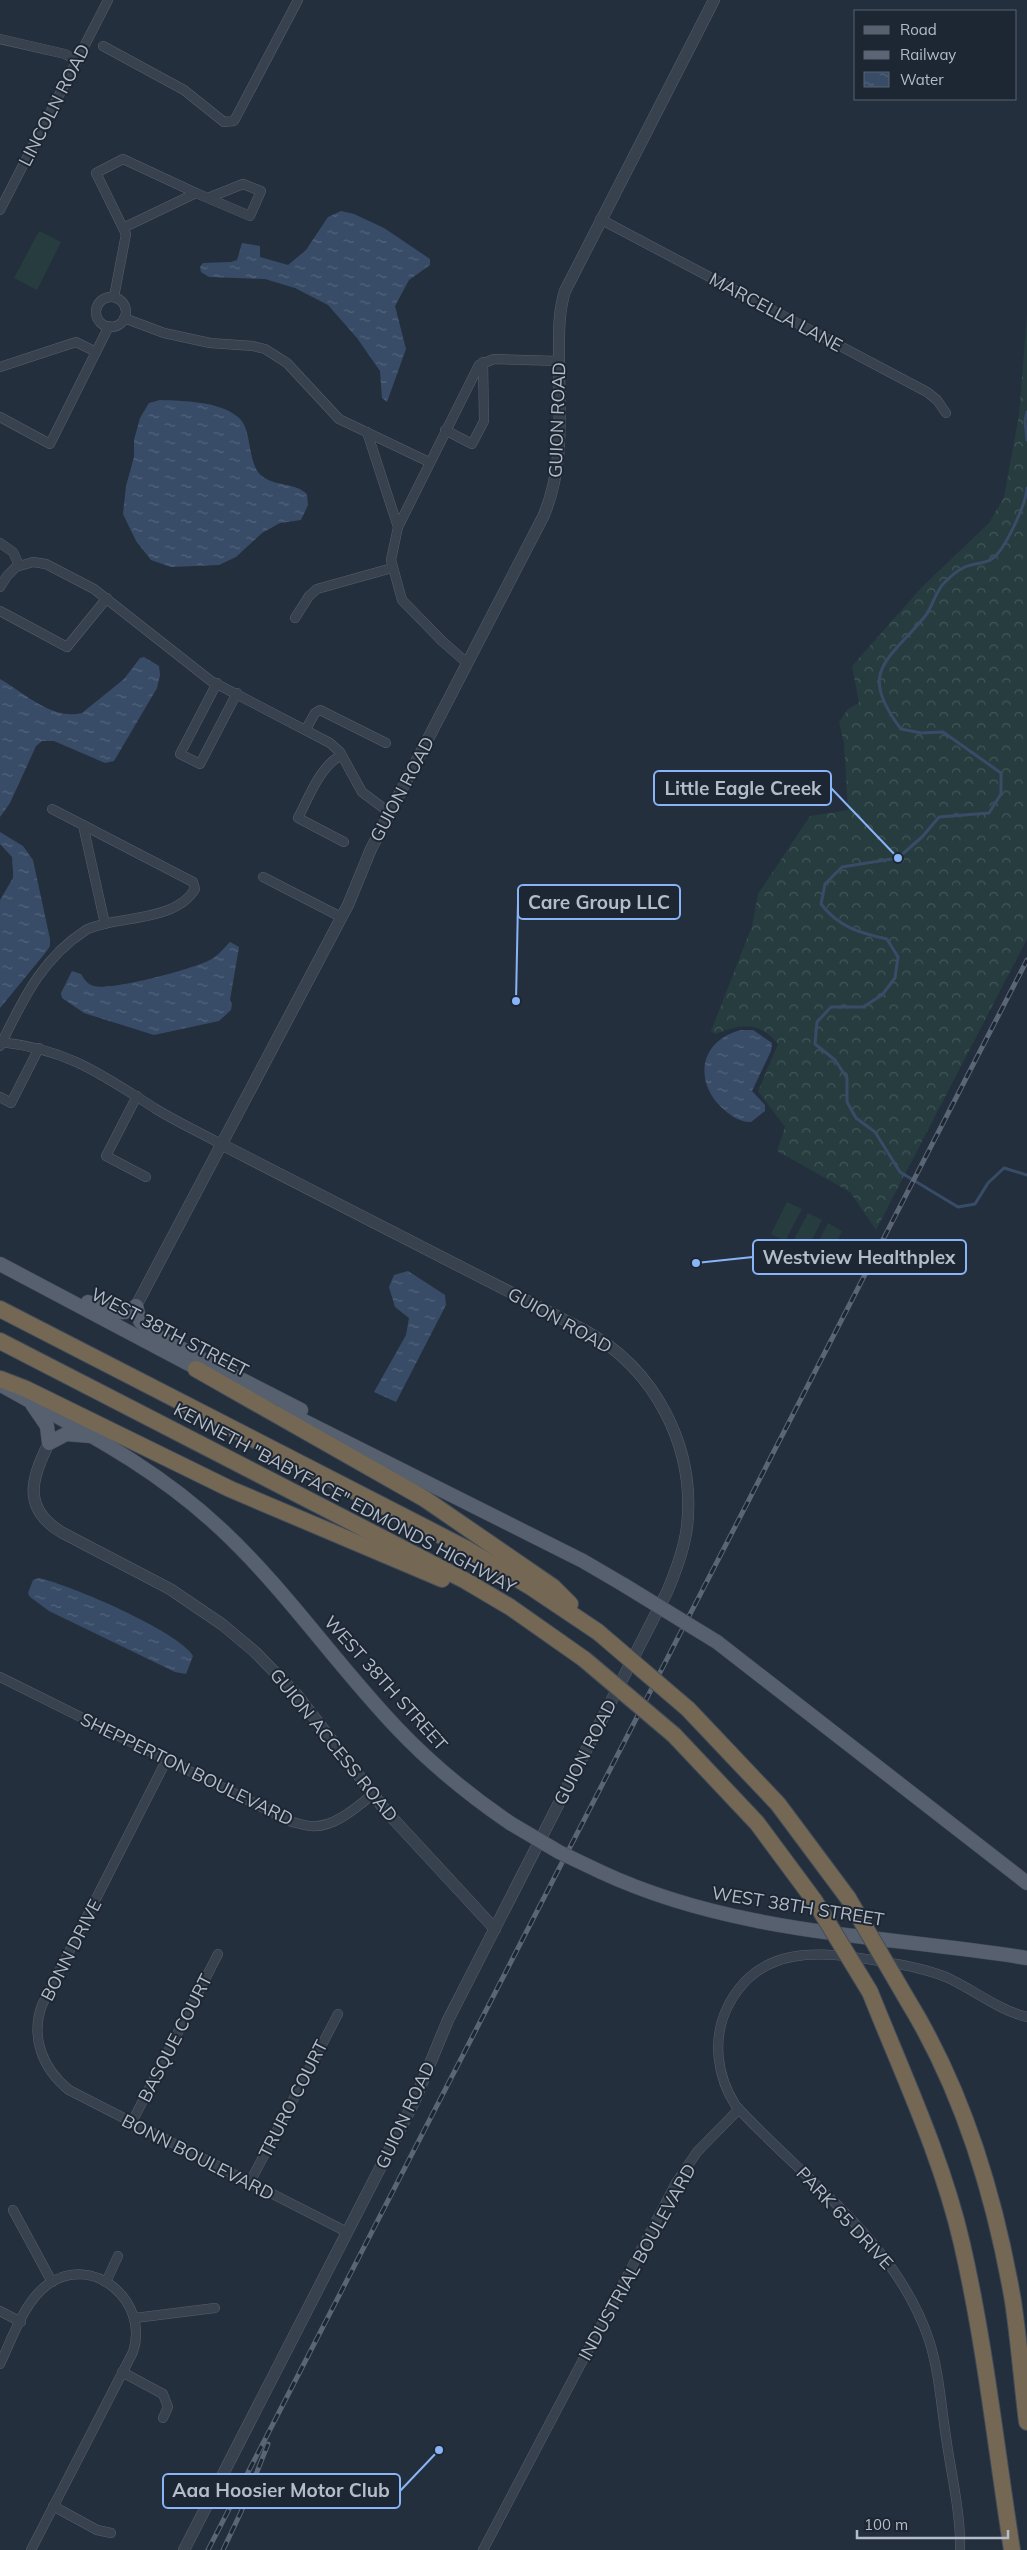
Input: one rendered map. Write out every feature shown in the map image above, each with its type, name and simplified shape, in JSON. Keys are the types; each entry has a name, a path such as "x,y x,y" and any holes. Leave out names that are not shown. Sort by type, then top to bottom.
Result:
{"highway":[{"name":"KENNETH \"BABYFACE\" EDMONDS HIGHWAY","path":"0,1309 465,1548 531,1587 598,1632 688,1710 778,1804 848,1898 931,2040 946,2073 970,2135 992,2206 1013,2301 1027,2422"},
{"name":"KENNETH \"BABYFACE\" EDMONDS HIGHWAY","path":"0,1341 430,1562 510,1607 584,1658 674,1735 757,1823 814,1900 870,1992 938,2164 962,2244 977,2322 1012,2550"},
{"path":"196,1369 433,1504 553,1587 598,1632"},
{"path":"0,1379 26,1389 230,1489 510,1607"}],"main road":[{"name":"WEST 38TH STREET","path":"0,1264 196,1369 583,1561 624,1585 716,1642 1027,1883"},
{"path":"38,1284 108,1310 126,1312 136,1306 140,1321 153,1334 329,1425 382,1460"},
{"name":"WEST 38TH STREET","path":"0,1385 96,1436 164,1482 221,1530 256,1566 374,1703 416,1748 469,1794 510,1823 559,1852 652,1894 733,1918 808,1930 1027,1958"},
{"path":"31,1402 47,1426 49,1443 66,1434 96,1436"}],"street":[{"name":"LINCOLN ROAD","path":"0,210 108,0"},
{"path":"103,46 184,90 224,122 234,121 298,0"},
{"name":"GUION ROAD","path":"136,1306 341,917 371,849 534,536 553,493 558,467 559,361 563,297 569,279 714,0"},
{"path":"0,39 50,50 77,61"},
{"path":"114,297 126,238 96,173 123,160 196,193 250,216 261,191 243,184 208,198"},
{"path":"123,228 196,193"},
{"name":"MARCELLA LANE","path":"600,219 927,392 937,400 946,414"},
{"path":"114,297 121,300 125,307 124,318 118,324 109,326 101,322 97,311 102,300 114,297"},
{"path":"124,318 164,333 210,343 253,346 265,349 286,363 337,417 429,462"},
{"path":"0,417 50,444 109,326"},
{"path":"0,367 76,342 96,352"},
{"path":"468,663 405,605 392,568 391,553 398,527 476,369 483,362 494,359 559,361"},
{"path":"445,430 472,444 484,421 483,362"},
{"path":"367,432 398,527"},
{"path":"0,543 14,552 19,565"},
{"path":"0,587 7,576 19,565 33,562 46,564 94,589 217,683 330,743 341,754 362,792 390,813"},
{"path":"294,618 309,596 318,589 392,568"},
{"path":"0,611 67,647 107,598"},
{"path":"217,683 180,754 200,764 236,694"},
{"path":"306,729 315,713 320,710 386,742"},
{"path":"341,754 324,769 298,818 344,842"},
{"path":"52,809 195,885 185,901 173,908 86,930 48,964 22,1000 1,1043 39,1048 84,1064 158,1110 221,1144"},
{"path":"83,825 105,924"},
{"path":"263,877 341,917"},
{"path":"0,1097 11,1102 39,1048"},
{"path":"137,1096 106,1156 146,1177"},
{"name":"GUION ROAD","path":"184,2550 415,2100 448,2020 674,1576 683,1546 688,1506 685,1469 675,1433 661,1404 643,1378 618,1351 596,1336 221,1144"},
{"name":"GUION ACCESS ROAD","path":"49,1443 37,1467 33,1486 37,1507 45,1519 61,1532 170,1589 230,1631 272,1668 297,1695 373,1794 495,1928"},
{"name":"SHEPPERTON BOULEVARD","path":"0,1678 292,1822 312,1827 330,1822 349,1813 373,1794"},
{"name":"BONN DRIVE","path":"52,2075 42,2056 38,2040 40,2010 166,1761"},
{"name":"BASQUE COURT","path":"132,2122 218,1954"},
{"path":"739,2109 726,2089 720,2071 718,2057 720,2029 730,2003 741,1987 754,1974 780,1960 803,1954 829,1954 921,1969 953,1980 1027,2017"},
{"name":"TRURO COURT","path":"249,2184 338,2014"},
{"name":"BONN BOULEVARD","path":"52,2075 69,2090 249,2184 347,2232"},
{"name":"INDUSTRIAL BOULEVARD","path":"483,2550 681,2175 703,2145 739,2109"},
{"name":"PARK 65 DRIVE","path":"739,2109 877,2248 912,2299 930,2342 936,2370 958,2517 960,2550"},
{"path":"13,2210 52,2282"},
{"path":"106,2282 118,2256"},
{"path":"0,2364 34,2298 52,2282 71,2275 82,2274 106,2282 121,2292 135,2318 134,2349 31,2550"},
{"path":"135,2318 215,2308"},
{"path":"0,2311 21,2322"},
{"path":"122,2372 163,2394 168,2407 164,2418"},
{"path":"53,2506 97,2530 110,2533"}],"green space":[{"path":"39,231 61,242 37,290 14,278"},
{"path":"1027,315 1027,939 876,1230 850,1192 777,1151 785,1127 758,1091 778,1044 764,1031 749,1026 741,1026 715,1034 711,1031 752,926 758,894 810,816 848,810 844,743 839,722 848,709 859,703 852,666 923,586 989,523 1004,497 1019,415"},
{"path":"787,1202 802,1209 785,1241 771,1234"},
{"path":"808,1213 822,1220 806,1252 791,1245"},
{"path":"828,1223 842,1231 826,1263 811,1255"}],"water":[{"path":"341,211 354,214 384,228 430,259 430,265 409,280 395,306 406,349 387,402 382,398 380,371 357,338 328,305 295,288 265,279 209,277 201,272 200,267 203,263 237,260 242,243 260,246 260,257 288,265 306,250 328,217"},
{"path":"160,400 211,405 238,417 245,427 255,467 259,473 273,482 302,490 307,494 308,505 301,520 280,523 262,533 236,557 219,565 171,567 151,560 136,541 123,514 126,486 134,457 134,440 140,418 149,403"},
{"path":"144,657 159,666 160,675 157,688 114,761 105,763 54,741 42,741 36,746 10,803 0,817 0,679 28,698 49,709 60,713 82,713 124,679 140,658"},
{"path":"0,832 23,846 33,860 50,946 0,1008 0,900 13,878 13,872 12,857 0,844"},
{"path":"230,942 239,947 230,1000 232,1004 231,1010 219,1021 154,1035 84,1013 62,998 61,993 72,971 81,974 88,983 94,986 103,987 134,982 170,974 201,964 216,956"},
{"path":"741,1030 753,1030 772,1043 771,1051 752,1091 765,1105 765,1111 751,1122 738,1119 721,1107 712,1096 704,1073 710,1051 717,1042"},
{"path":"408,1271 445,1295 446,1305 396,1402 374,1392 406,1335 409,1318 395,1307 389,1287 394,1275"},
{"path":"39,1578 97,1599 167,1634 193,1656 186,1674 175,1672 49,1611 30,1597 28,1593 33,1580"}],"waterway":[{"path":"1027,412 1025,421 1027,440"},
{"path":"1027,488 1023,505 1014,526 997,554 989,561 961,569 942,585 926,615 890,656 883,667 879,679 881,693 888,709 901,729 921,733 943,732 1001,773 1001,794 989,813 939,817 922,837 898,858 842,867 825,884 821,904 828,912 850,928 887,939 898,957 895,978 882,995 863,1007 831,1007 817,1022 815,1044 835,1060 847,1078 847,1102 856,1118 875,1132 900,1172 958,1207 975,1204 988,1183 1004,1168 1027,1175"}],"railway":[{"path":"208,2550 1027,960"},
{"path":"223,2550 241,2512 268,2444"}],"place":[{"name":"Little Eagle Creek","path":"898,858"},
{"name":"Care Group LLC","path":"516,1001"},
{"name":"Westview Healthplex","path":"696,1263"},
{"name":"Aaa Hoosier Motor Club","path":"439,2450"}]}
